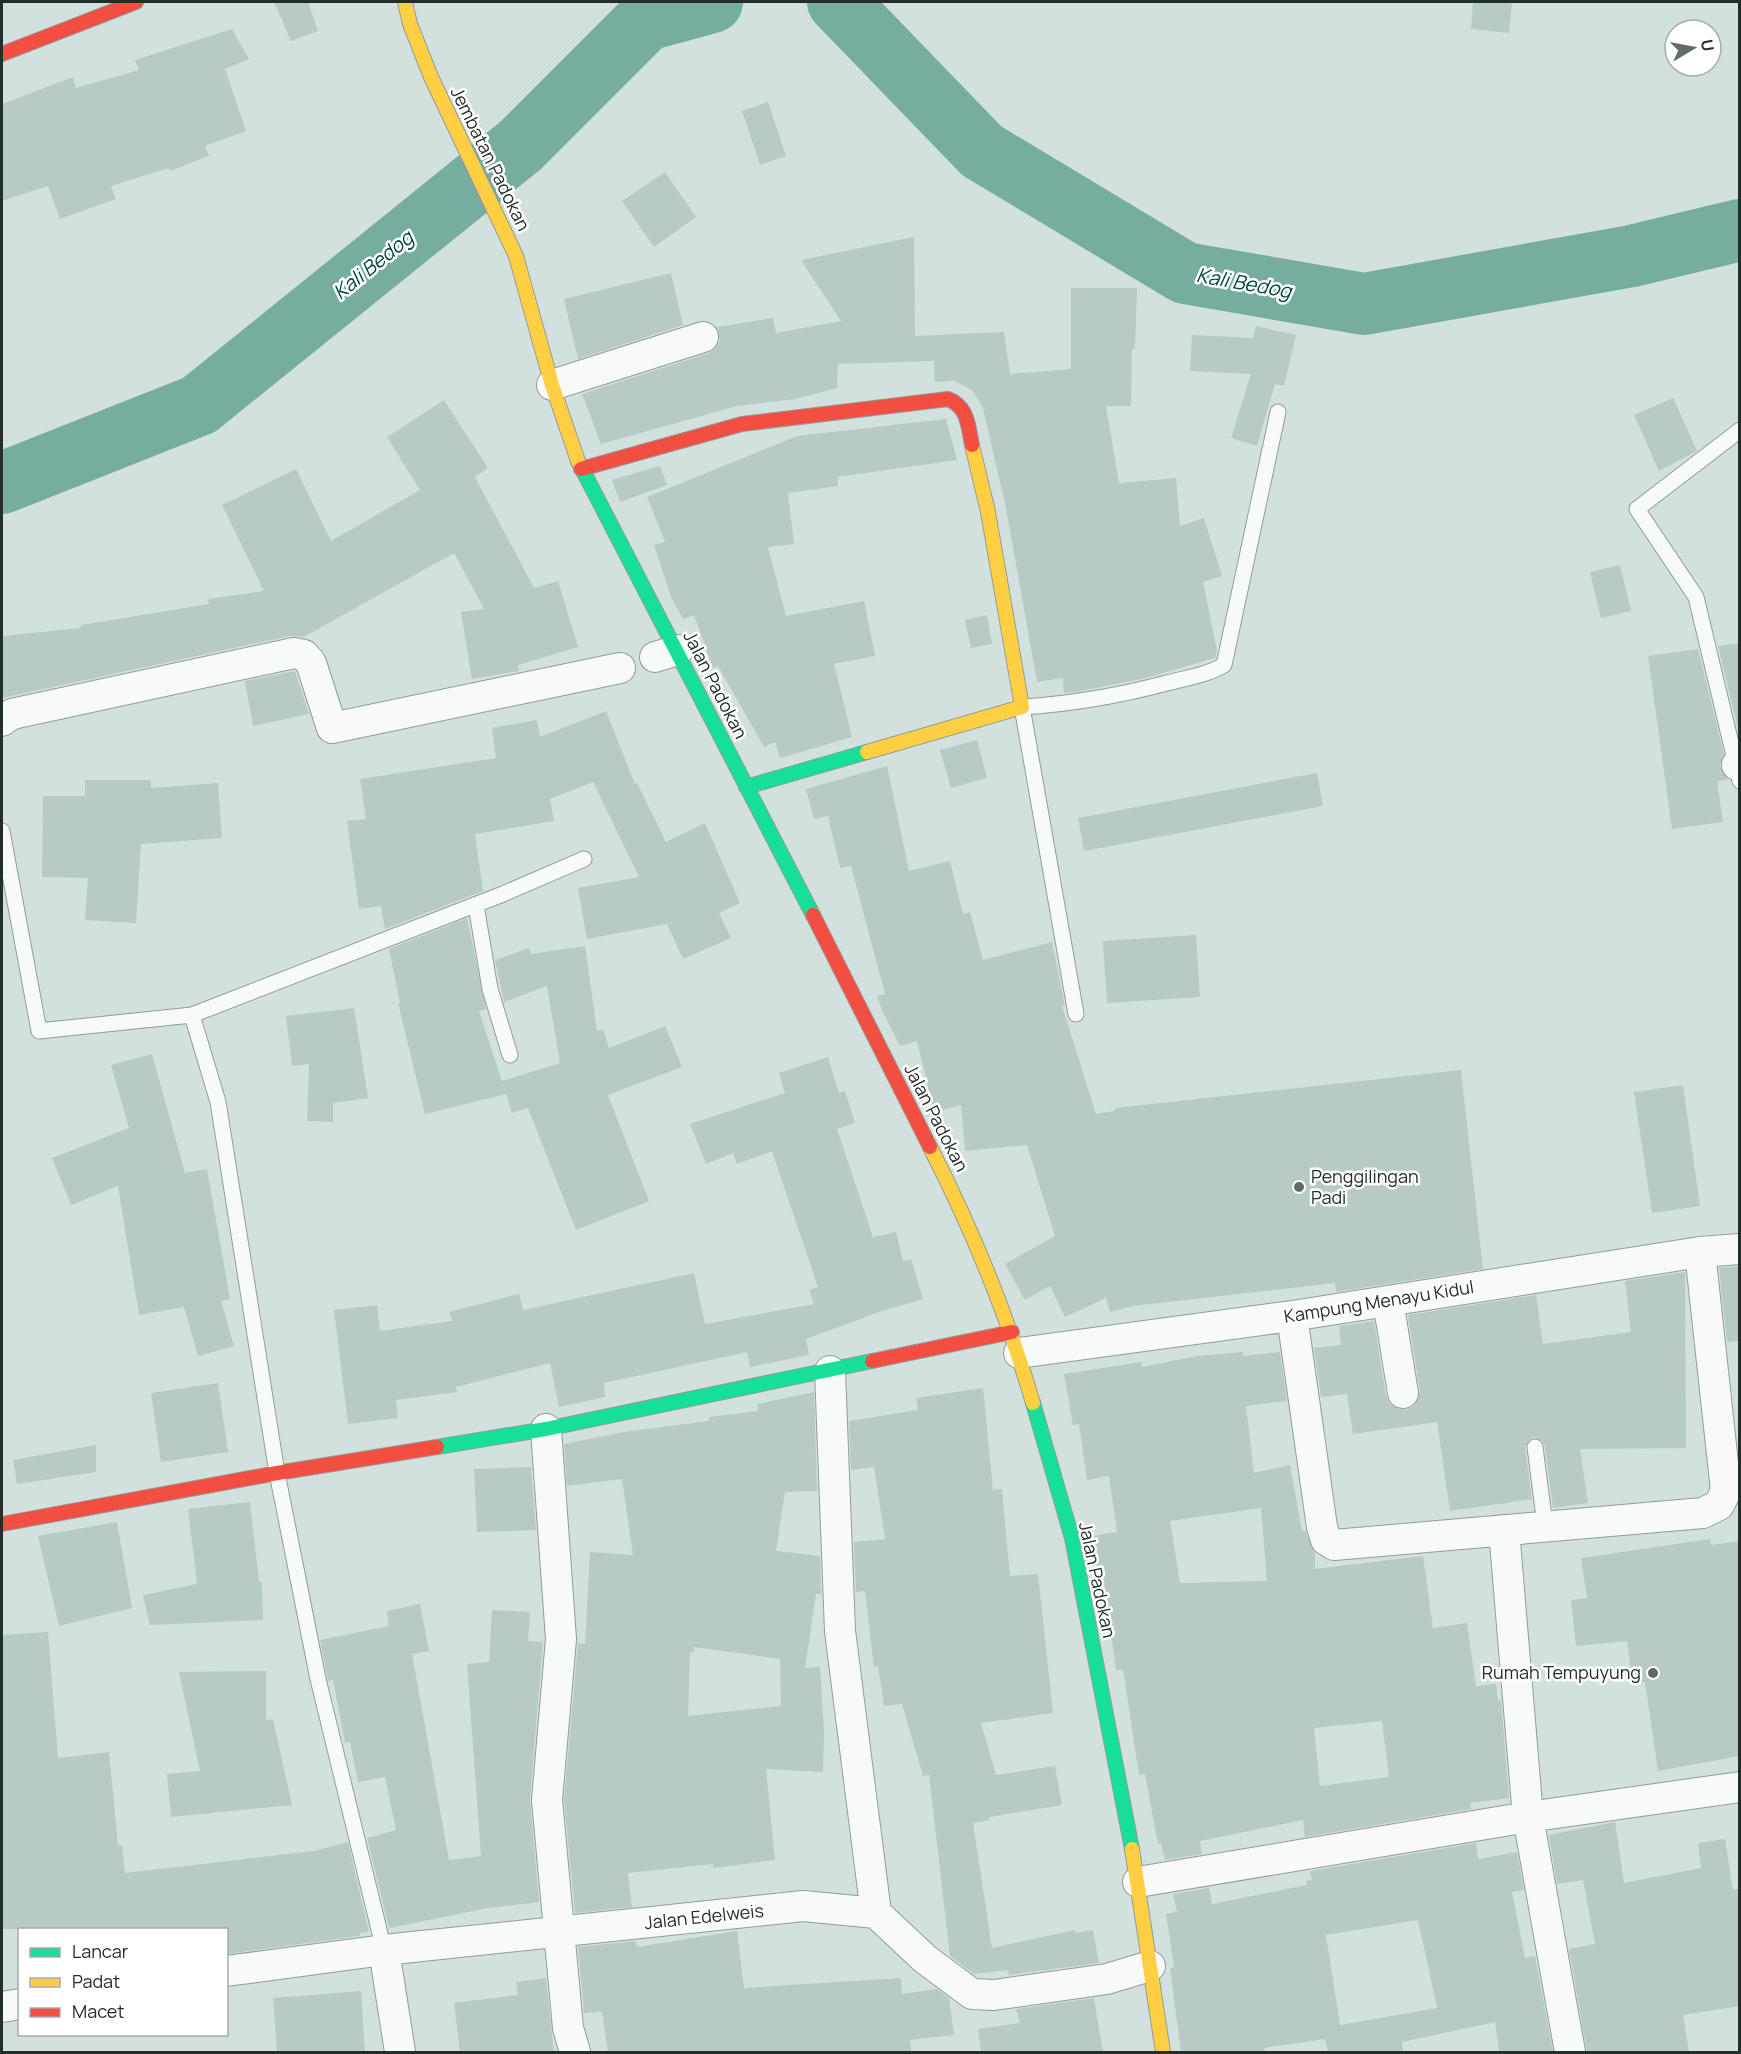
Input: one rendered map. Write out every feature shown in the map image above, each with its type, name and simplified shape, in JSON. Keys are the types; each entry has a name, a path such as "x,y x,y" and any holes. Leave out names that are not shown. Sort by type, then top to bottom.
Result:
{"main road":[{"path":"2,54 136,2"},
{"name":"Jembatan Padokan","path":"405,2 410,24 431,77 516,256"},
{"name":"Jalan Padokan","path":"516,256 552,385 581,469 667,653 746,787 957,1198 1015,1343 1072,1539 1138,1882 1163,2052"},
{"path":"581,469 742,424 924,400 948,399 958,403 966,412 988,513 1022,707 746,787"},
{"path":"2,1524 277,1473 546,1429 830,1371 1015,1343"}],"street":[{"path":"552,385 704,337"},
{"path":"2,721 12,714 294,653 304,655 311,663 332,728 620,668"},
{"name":"Kampung Menayu Kidul","path":"1015,1343 1292,1316 1700,1252 1740,1249"},
{"path":"1292,1316 1326,1540 1334,1545 1703,1513 1719,1505 1726,1491 1700,1252"},
{"path":"1388,1301 1403,1393"},
{"path":"830,1371 840,1631 876,1914 925,1959 972,1994 994,1995 1107,1979 1150,1966"},
{"path":"546,1429 561,1640 548,1800 568,2028 575,2052"},
{"path":"1504,1530 1528,1817 1570,2052"},
{"path":"1138,1882 1528,1817 1740,1787"},
{"name":"Jalan Edelweis","path":"228,1971 384,1950 804,1906 876,1914"},
{"path":"384,1950 400,2052"},
{"path":"2,2007 18,2004"}],"lane":[{"path":"1076,1014 1022,707 1072,704 1124,694 1194,676 1224,665 1278,412"},
{"path":"1739,770 1696,597 1637,509 1740,430"},
{"path":"2,831 39,1030 192,1015 476,904 584,859"},
{"path":"476,904 490,989 510,1055"},
{"path":"192,1015 219,1102 277,1473 318,1679 384,1950"},
{"path":"1535,1447 1545,1525"}],"building":[{"path":"274,2 308,2 318,31 291,41"},
{"path":"1473,2 1512,2 1509,33 1471,29"},
{"path":"232,29 249,59 225,69 246,131 205,146 209,156 170,171 169,168 111,186 116,199 60,219 48,186 2,201 2,104 73,77 76,88 139,70 135,60"},
{"path":"768,102 786,156 760,165 742,111"},
{"path":"665,172 696,217 654,247 622,201"},
{"path":"914,237 915,336 1004,332 1010,374 1071,369 1071,288 1137,288 1135,349 1132,349 1131,406 1106,406 1119,483 1176,478 1180,526 1204,518 1222,576 1203,582 1217,651 1215,658 1146,678 1076,692 1064,693 1063,678 1037,682 1006,508 983,408 973,391 965,386 954,381 935,382 934,361 838,364 837,388 795,399 737,406 601,444 582,394 709,353 720,341 717,327 773,318 776,333 841,321 801,260"},
{"path":"671,273 683,325 578,359 564,299"},
{"path":"1256,326 1296,335 1284,386 1275,384 1257,446 1231,438 1251,374 1190,371 1192,335 1253,338"},
{"path":"1673,398 1697,451 1659,471 1634,415"},
{"path":"444,400 488,468 475,477 534,588 558,581 578,647 518,665 519,671 472,679 461,612 484,609 454,553 304,637 290,636 2,698 2,636 81,628 81,625 209,604 208,599 264,591 222,505 296,469 331,541 420,490 387,437"},
{"path":"946,419 957,460 837,477 838,486 788,493 794,544 768,547 786,616 864,601 875,656 834,664 852,737 780,758 775,742 764,747 718,666 713,668 694,615 683,619 671,597 654,545 665,542 647,497 797,436"},
{"path":"660,466 667,485 620,502 612,480"},
{"path":"1620,565 1631,611 1601,618 1590,572"},
{"path":"987,615 992,644 971,648 965,620"},
{"path":"1740,643 1740,737 1718,646"},
{"path":"1698,649 1724,755 1720,766 1728,780 1717,781 1723,822 1672,829 1648,656"},
{"path":"295,671 309,714 253,726 245,681"},
{"path":"606,711 635,784 637,783 666,842 705,823 740,903 719,913 731,938 683,959 667,924 587,939 578,888 639,877 593,782 550,799 554,821 475,834 483,891 385,929 381,906 359,909 347,821 366,819 360,779 496,758 492,728 537,720 540,737"},
{"path":"977,740 987,778 951,788 940,750"},
{"path":"887,766 909,871 950,861 963,914 970,912 983,960 1052,942 1065,1006 1062,1006 1096,1114 1115,1111 1115,1108 1461,1070 1483,1269 1336,1292 1335,1283 1133,1306 1110,1312 1106,1298 1065,1317 1050,1286 1025,1300 1005,1264 1055,1236 1027,1145 965,1151 961,1105 934,1112 917,1041 900,1046 877,996 885,994 851,866 840,868 828,816 814,819 806,789"},
{"path":"1317,773 1323,806 1084,851 1078,818"},
{"path":"85,780 151,780 151,788 218,783 222,838 141,844 136,923 85,920 88,878 42,877 43,796 85,796"},
{"path":"467,918 486,1009 479,1011 506,1094 425,1114 398,1003 400,1003 389,949"},
{"path":"1196,935 1200,997 1107,1003 1103,941"},
{"path":"585,946 597,1031 603,1029 609,1048 665,1026 682,1067 608,1095 649,1201 576,1230 528,1108 512,1113 502,1081 560,1063 547,986 504,1002 495,960 529,948 531,954"},
{"path":"354,1008 368,1098 333,1103 333,1122 307,1121 309,1064 292,1066 286,1016"},
{"path":"152,1054 185,1173 207,1169 230,1299 221,1301 234,1346 198,1356 184,1307 139,1315 118,1186 71,1205 52,1158 129,1128 111,1065"},
{"path":"828,1057 839,1093 845,1091 855,1123 837,1129 873,1237 896,1232 903,1261 911,1259 923,1299 879,1312 806,1339 809,1355 750,1367 747,1352 604,1383 605,1397 559,1407 550,1363 456,1387 457,1392 396,1400 398,1418 348,1424 334,1310 377,1305 380,1331 452,1321 449,1312 519,1294 523,1310 694,1273 705,1324 814,1304 809,1290 818,1287 772,1151 737,1164 733,1153 706,1164 690,1124 785,1093 779,1073"},
{"path":"1683,1085 1700,1206 1652,1213 1634,1092"},
{"path":"1740,1266 1740,1341 1727,1342 1719,1268"},
{"path":"1685,1272 1686,1448 1580,1449 1588,1503 1553,1508 1545,1446 1542,1441 1534,1437 1529,1440 1525,1448 1532,1499 1450,1511 1437,1422 1353,1434 1347,1394 1321,1397 1314,1348 1341,1345 1339,1326 1374,1321 1386,1396 1390,1404 1405,1410 1414,1406 1420,1391 1408,1315 1536,1295 1543,1344 1631,1332 1625,1281"},
{"path":"1243,1352 1243,1356 1280,1352 1287,1401 1246,1406 1254,1473 1290,1465 1302,1531 1305,1531 1315,1553 1315,1569 1423,1556 1433,1628 1467,1623 1476,1686 1496,1684 1498,1701 1501,1700 1509,1798 1470,1803 1471,1809 1305,1837 1303,1820 1200,1841 1202,1854 1165,1860 1161,1843 1158,1844 1145,1774 1139,1775 1123,1669 1116,1670 1103,1574 1098,1574 1091,1536 1117,1532 1109,1476 1087,1480 1079,1424 1073,1425 1064,1374 1141,1362 1142,1367 1197,1356","holes":["1261,1508 1267,1581 1180,1583 1170,1521","1382,1721 1389,1777 1320,1786 1314,1728"]},
{"path":"218,1383 228,1452 161,1462 151,1393"},
{"path":"983,1388 993,1490 1002,1489 1010,1576 1038,1574 1053,1713 981,1723 996,1775 1055,1766 1062,1805 989,1817 990,1820 973,1823 992,1948 1075,1930 1076,1933 1093,1930 1099,1963 1009,1975 1008,1970 974,1974 950,1956 929,1775 923,1776 902,1704 884,1706 878,1666 874,1667 865,1591 856,1592 854,1542 885,1539 874,1467 851,1470 849,1421 918,1410 916,1398"},
{"path":"814,1392 817,1491 785,1492 776,1551 820,1556 821,1594 816,1594 805,1668 820,1667 824,1731 823,1772 766,1769 775,1860 713,1868 713,1864 628,1873 632,1907 575,1913 564,1800 578,1643 585,1644 590,1552 633,1555 622,1479 567,1486 564,1444 624,1432 709,1421 709,1417 758,1411 757,1404","holes":["694,1647 780,1659 781,1706 688,1716 690,1652 694,1653"]},
{"path":"96,1445 96,1472 17,1484 13,1460"},
{"path":"531,1467 536,1530 477,1532 474,1469"},
{"path":"250,1502 259,1582 262,1582 263,1620 150,1625 143,1595 197,1584 188,1509"},
{"path":"117,1522 132,1608 59,1626 38,1536"},
{"path":"1710,1539 1711,1545 1740,1541 1740,1756 1658,1771 1645,1682 1633,1684 1627,1641 1576,1646 1571,1600 1587,1598 1581,1558"},
{"path":"420,1604 429,1651 412,1654 449,1860 481,1856 467,1664 489,1662 492,1610 530,1612 528,1641 543,1642 530,1799 539,1902 488,1908 389,1928 367,1838 396,1830 385,1777 358,1782 350,1742 345,1743 333,1680 328,1681 320,1640 389,1626 387,1611"},
{"path":"48,1632 58,1758 109,1752 118,1845 122,1845 125,1873 313,1851 348,1842 369,1932 359,1933 360,1936 228,1954 228,1928 2,1929 2,1635"},
{"path":"266,1671 266,1720 273,1719 292,1805 171,1817 167,1774 200,1771 179,1672"},
{"path":"1615,1822 1624,1883 1701,1868 1698,1843 1725,1839 1733,1890 1740,1888 1740,2006 1683,2015 1689,2052 1587,2052 1569,1949 1595,1944 1583,1880 1557,1884 1549,1835"},
{"path":"1476,1843 1478,1859 1517,1852 1524,1890 1512,1892 1525,1958 1535,1956 1553,2052 1499,2052 1495,2022 1402,2042 1403,2052 1328,2052 1325,2039 1264,2048 1265,2052 1181,2052 1170,1968 1174,1967 1166,1914 1177,1912 1173,1894 1209,1888 1212,1904 1307,1885 1306,1881 1312,1880 1310,1871","holes":["1418,1920 1437,2008 1340,2025 1326,1935"]},
{"path":"737,1931 744,1988 901,1978 902,1994 937,1989 949,1998 954,2035 910,2040 911,2052 608,2052 602,2012 584,2013 578,1947 636,1941 637,1947"},
{"path":"546,1978 554,2052 460,2052 454,2003 518,1995 516,1982"},
{"path":"361,1991 365,2052 277,2052 273,1998"},
{"path":"1094,1998 1103,2052 981,2052 978,2029 1020,2023 1016,2009"}],"waterway":[{"name":"Kali Bedog","path":"2,483 199,405 520,146 646,20 712,2"},
{"name":"Kali Bedog","path":"838,2 982,151 1185,273 1364,304 1632,256 1740,230"}],"traffic: fast":[{"path":"578,461 813,915"},
{"path":"746,787 867,752"},
{"path":"437,1447 546,1429 872,1361"},
{"path":"1033,1403 1072,1538 1132,1849"}],"traffic: slow":[{"path":"405,2 410,24 431,77 516,256 552,385 578,461"},
{"path":"867,752 1022,707 988,512 972,445"},
{"path":"930,1147 988,1272 1033,1403"},
{"path":"1132,1849 1163,2052"}],"traffic: jam":[{"path":"2,54 136,2"},
{"path":"581,469 742,424 948,399 955,402 963,412 972,445"},
{"path":"813,915 930,1147"},
{"path":"872,1361 1012,1332"},
{"path":"2,1524 277,1473 437,1447"}],"place":[{"name":"Penggilingan Padi","path":"1299,1187"},
{"name":"Rumah Tempuyung","path":"1653,1673"}]}
